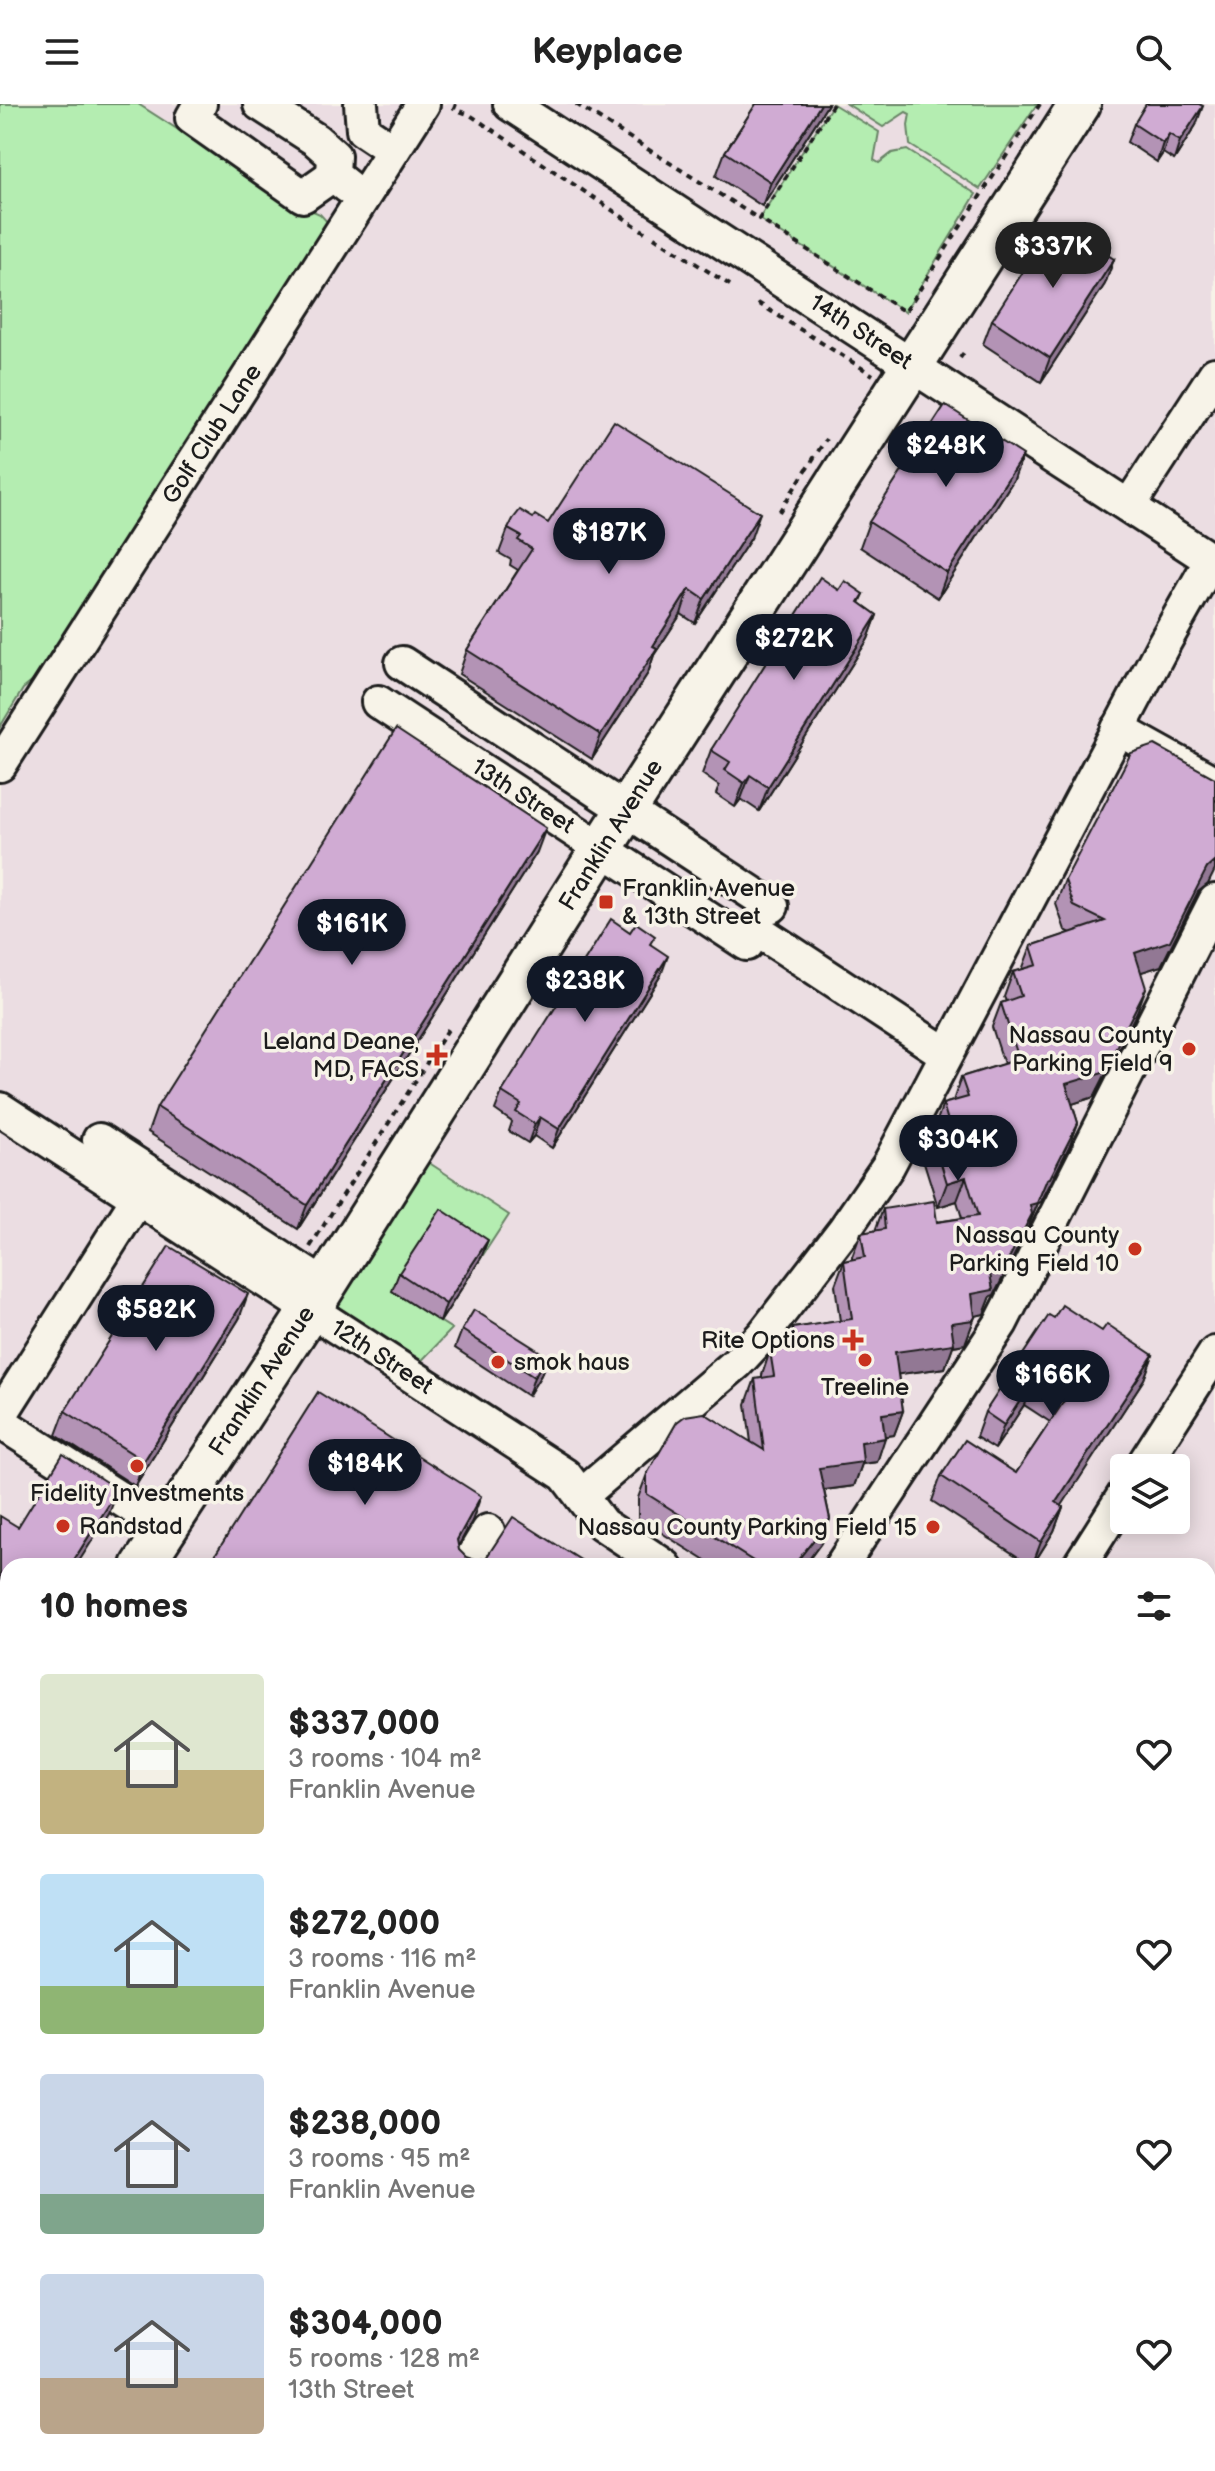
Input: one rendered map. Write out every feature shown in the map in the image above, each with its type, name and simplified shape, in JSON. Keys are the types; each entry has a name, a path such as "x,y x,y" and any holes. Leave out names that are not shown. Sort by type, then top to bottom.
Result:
{"main road":[{"name":"Franklin Avenue","path":"147,1558 318,1298 602,848 1080,104"}],"street":[{"path":"200,104 192,118 303,196 333,166 362,117 393,150"},
{"path":"260,104 316,140 333,166 363,198"},
{"name":"Golf Club Lane","path":"0,765 423,104"},
{"name":"14th Street","path":"510,104 1211,560 1118,729"},
{"path":"1129,506 1215,374"},
{"path":"402,663 627,810 759,927"},
{"name":"13th Street","path":"378,702 602,848 759,927 946,1054"},
{"path":"581,1496 737,1363 763,1335 844,1230 888,1166 1118,729 1215,783"},
{"path":"846,1558 1001,1323 1215,901"},
{"path":"0,1109 91,1151"},
{"name":"12th Street","path":"91,1151 138,1198 318,1298"},
{"name":"12th Street","path":"91,1151 318,1298 565,1475 602,1524 653,1558"},
{"path":"0,1416 138,1198"},
{"path":"1150,1454 1215,1353"},
{"path":"0,1422 166,1528"},
{"path":"1084,1558 1110,1517"},
{"path":"472,1558 488,1531"}],"path":[{"path":"456,104 454,109 470,115 645,232"},
{"path":"576,104 905,312"},
{"path":"759,219 833,104"},
{"path":"901,319 1040,104"},
{"path":"654,237 733,287"},
{"path":"758,303 870,373"},
{"path":"960,358 965,351"}],"shaded area":[{"path":"138,104 1215,104 1215,1558 0,1558 0,722 325,224"}],"green space":[{"path":"0,104 138,104 286,199 320,214 331,226 38,677 23,689 0,727"},
{"path":"833,104 879,132 874,160 879,163 892,153 907,150 976,194 905,312 759,219"},
{"path":"847,104 1037,104 980,189 910,145 910,114 906,112 883,127"},
{"path":"411,1151 509,1215 481,1258 395,1293 452,1329 409,1374 310,1310"}],"building":[{"path":"756,104 821,104 771,182 725,152"},
{"path":"1146,104 1203,106 1180,141 1169,134 1163,143 1134,124"},
{"path":"1055,222 1114,259 1050,358 992,320"},
{"path":"945,405 1023,455 947,573 869,522"},
{"path":"614,421 760,513 704,599 689,589 653,646 657,648 601,735 467,650 532,549 518,540 521,536 508,529 513,519 520,510 548,523"},
{"path":"820,577 839,590 845,581 864,594 859,602 877,615 768,787 750,775 744,783 725,770 730,762 711,750"},
{"path":"396,729 546,828 307,1205 157,1107"},
{"path":"1155,745 1215,778 1215,861 1207,868 1170,941 1135,953 1146,988 1103,1073 1066,1084 1078,1123 1037,1203 1030,1205 1032,1214 1003,1270 990,1274 993,1290 972,1294 973,1320 951,1323 954,1344 895,1352 903,1411 882,1414 885,1438 861,1442 863,1462 819,1468 830,1519 799,1558 748,1558 647,1494 647,1474 677,1422 685,1416 704,1413 764,1450 755,1379 774,1376 770,1351 796,1348 793,1328 852,1319 844,1261 865,1257 861,1233 885,1229 883,1209 934,1201 937,1222 978,1216 966,1177 947,1183 932,1134 950,1128 943,1104 968,1097 961,1077 1019,1059 1001,1003 1021,996 1013,972 1037,965 1031,946 1105,921 1074,906 1065,880 1131,753"},
{"path":"611,919 630,932 636,923 655,936 650,944 668,956 559,1129 540,1117 535,1124 516,1112 521,1104 502,1092"},
{"path":"441,1209 488,1240 446,1304 399,1273"},
{"path":"169,1246 248,1294 144,1461 65,1411"},
{"path":"1062,1305 1102,1331 1107,1324 1153,1355 1056,1502 1063,1507 1041,1542 941,1476 965,1440 1016,1473 1064,1401 1033,1381 1004,1425 985,1412 1049,1315 1054,1318"},
{"path":"474,1310 547,1356 534,1377 462,1330"},
{"path":"318,1392 481,1496 457,1540 459,1550 469,1558 213,1558"},
{"name":"Randstad","path":"63,1454 118,1490 75,1558 0,1558 0,1516 18,1527"},
{"path":"513,1517 577,1558 486,1558"}],"place":[{"name":"Franklin Avenue & 13th Street","path":"606,902"},
{"name":"Nassau County Parking Field 9","path":"1189,1049"},
{"name":"Leland Deane, MD, FACS","path":"437,1055"},
{"name":"Nassau County Parking Field 10","path":"1135,1249"},
{"name":"Rite Options","path":"853,1340"},
{"name":"Treeline","path":"865,1360"},
{"name":"smok haus","path":"498,1362"},
{"name":"Fidelity Investments","path":"137,1466"},
{"name":"Randstad","path":"63,1526"},
{"name":"Nassau County Parking Field 15","path":"933,1527"}]}
